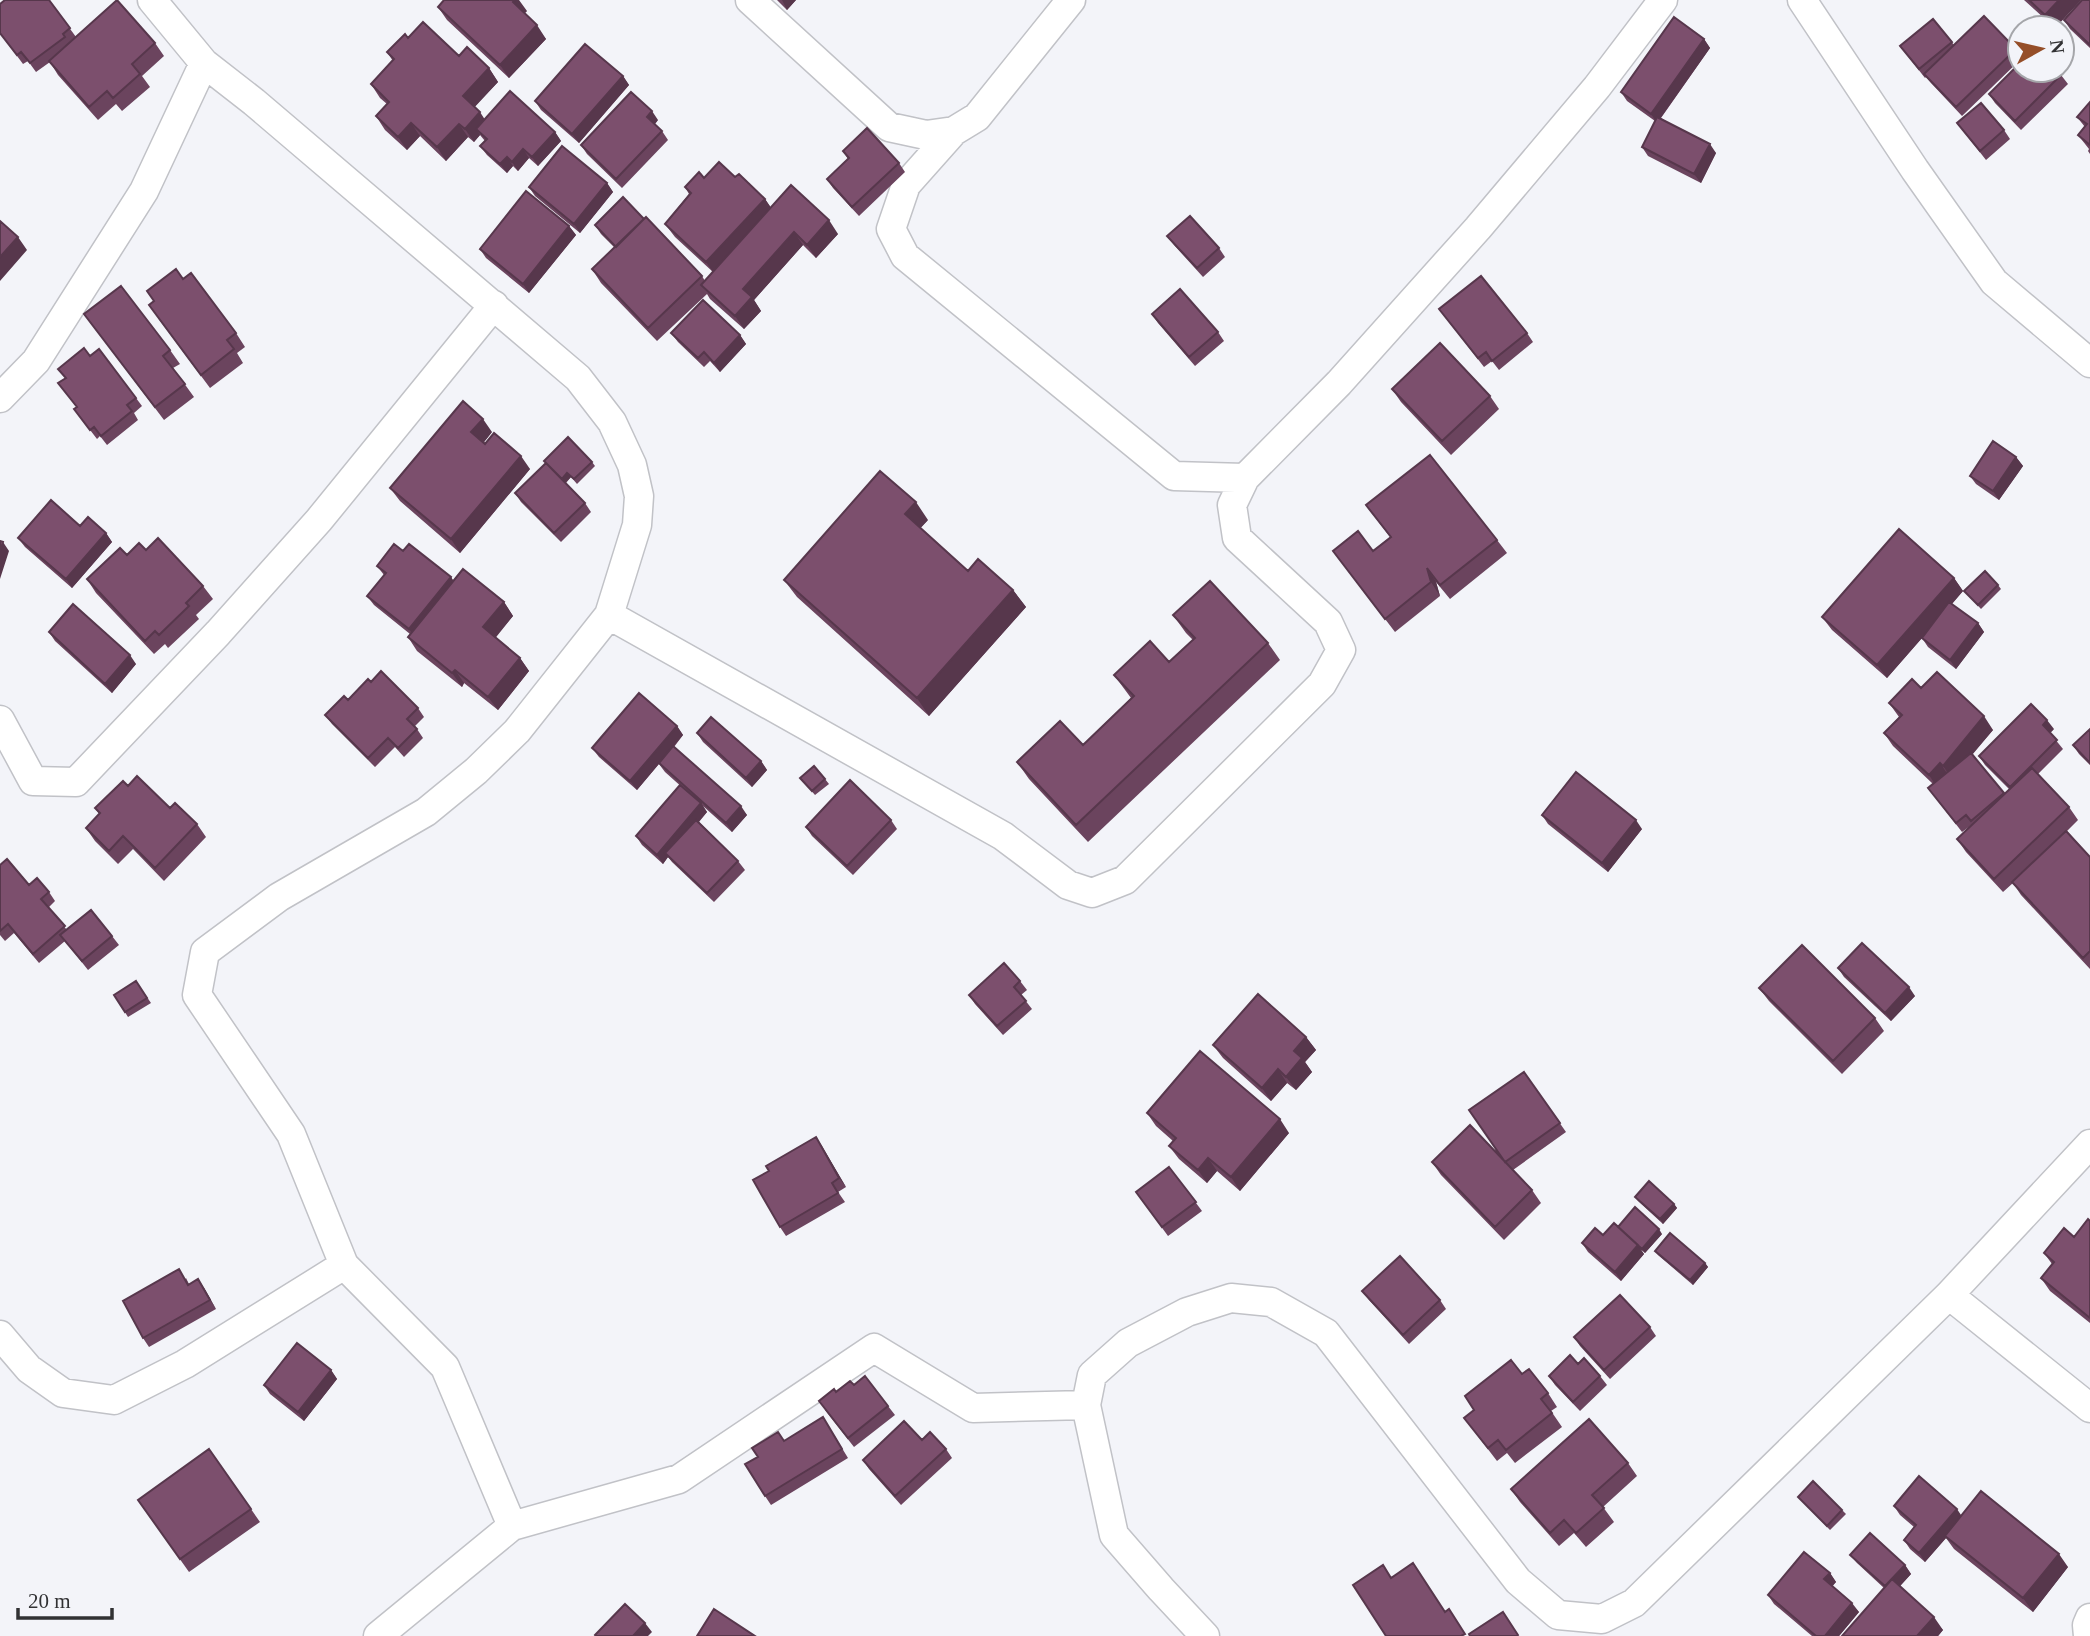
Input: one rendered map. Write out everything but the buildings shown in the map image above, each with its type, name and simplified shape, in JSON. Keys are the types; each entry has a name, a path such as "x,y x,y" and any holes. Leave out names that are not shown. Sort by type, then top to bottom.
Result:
{"street":[{"path":"152,0 204,63 254,102 578,379 612,422 632,465 639,496 637,525 609,615 517,731 476,771 426,812 279,897 205,952 197,995 292,1134 344,1265 445,1367 512,1526"},
{"path":"750,0 890,127 926,135 954,131"},
{"path":"1072,0 977,117 954,131 906,185 891,229 905,256 1174,476 1245,478"},
{"path":"609,615 1003,836 1068,886 1092,893 1125,880 1322,684 1341,650 1328,622 1237,538 1232,505 1245,478 1339,383 1478,228 1597,87 1663,0"},
{"path":"1802,0 1915,170 1994,282 2090,363"},
{"path":"0,398 36,361 144,191 204,63"},
{"path":"0,720 33,781 76,782 218,633 319,520 494,305"},
{"path":"1205,1636 1114,1535 1086,1405 1092,1375 1128,1343 1188,1312 1231,1298 1271,1302 1326,1332 1518,1581 1558,1615 1602,1619 1633,1603 1949,1295 2090,1144"},
{"path":"0,1335 29,1369 63,1393 114,1400 186,1364 344,1265"},
{"path":"1949,1295 2090,1408"},
{"path":"378,1636 512,1526 679,1479 874,1348 974,1408 1086,1405"},
{"path":"2088,1636 2087,1625 2090,1618"}]}
